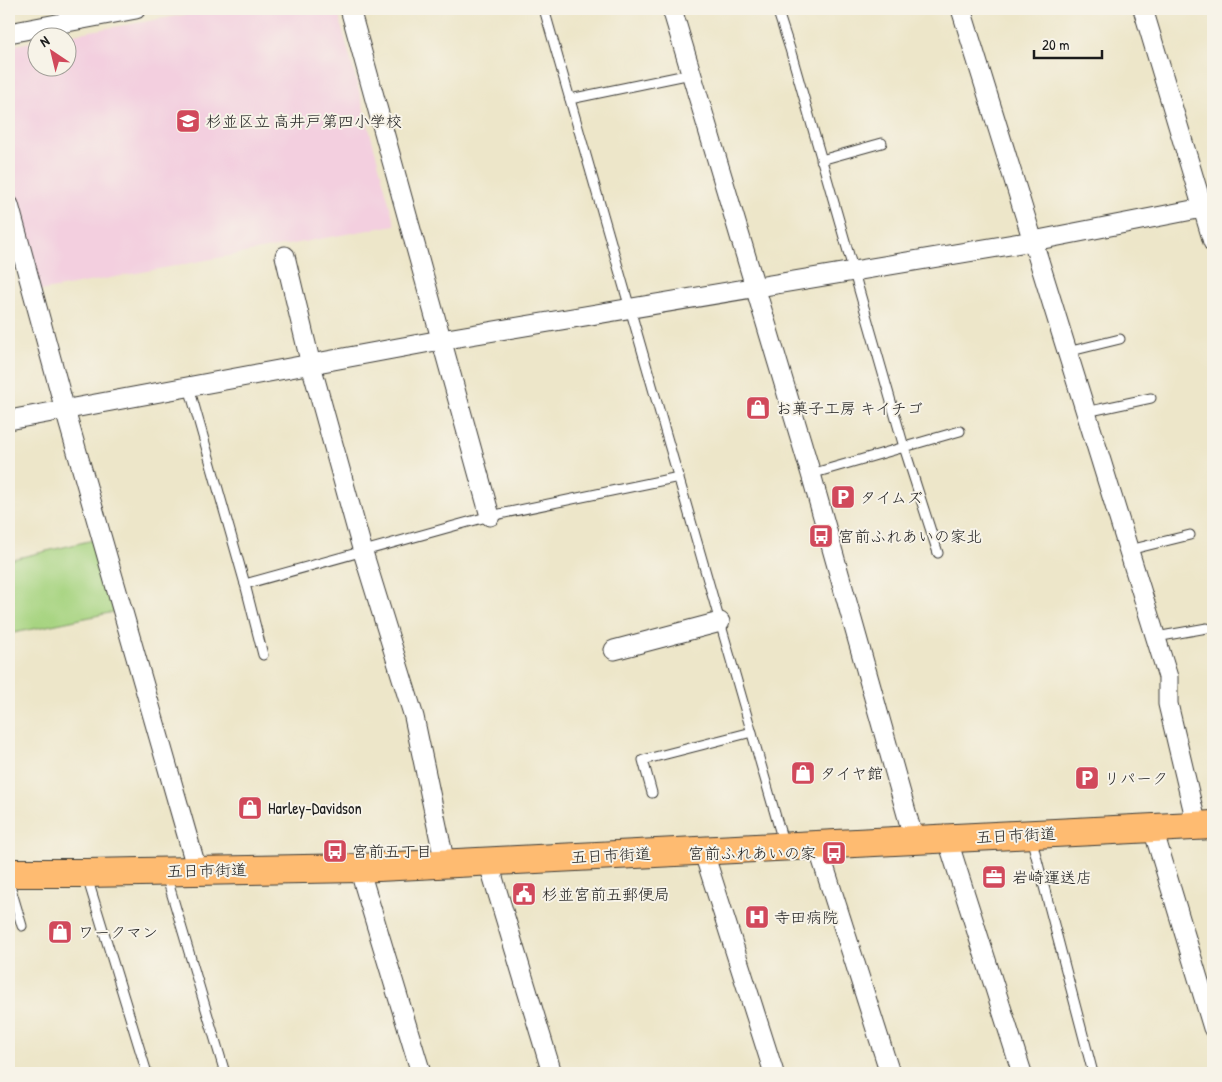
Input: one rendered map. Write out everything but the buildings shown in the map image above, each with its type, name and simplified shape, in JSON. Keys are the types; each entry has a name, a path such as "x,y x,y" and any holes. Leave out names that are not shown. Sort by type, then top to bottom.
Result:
{"main road":[{"name":"五日市街道","path":"9,872 86,873 359,868 1205,826"}],"street":[{"path":"9,33 91,13 136,9"},
{"path":"350,9 490,516"},
{"path":"672,9 811,474 914,840"},
{"path":"961,9 1168,677 1168,704 1205,826"},
{"path":"1143,9 1208,207 1213,242"},
{"path":"9,207 65,410 197,870"},
{"path":"9,420 441,340 1032,241 1208,207"},
{"path":"285,256 311,365 362,552 414,716 445,864"},
{"path":"614,650 720,622"},
{"path":"1153,829 1213,1028"},
{"path":"947,838 1022,1073"},
{"path":"817,844 890,1073"},
{"path":"703,850 774,1073"},
{"path":"488,861 552,1073"},
{"path":"359,868 421,1073"}],"lane":[{"path":"544,9 784,846"},
{"path":"777,9 904,447 938,553"},
{"path":"570,99 691,74"},
{"path":"821,160 882,142"},
{"path":"1067,352 1120,339"},
{"path":"189,387 245,584 263,655"},
{"path":"1086,412 1150,398"},
{"path":"811,474 960,431"},
{"path":"245,584 490,516 679,478"},
{"path":"1129,550 1190,535"},
{"path":"1156,637 1207,628"},
{"path":"652,793 643,760 752,732"},
{"path":"1030,834 1093,1073"},
{"path":"165,871 225,1073"},
{"path":"86,873 147,1073"},
{"path":"9,882 22,926"}],"shaded area":[{"name":"杉並区立 高井戸第四小学校","path":"217,9 337,9 395,225 40,291 9,175 9,46 28,43 28,78 78,78 78,33"}],"green space":[{"path":"93,540 114,612 9,634 9,560"}],"place":[{"name":"杉並区立 高井戸第四小学校","path":"188,121"},
{"name":"お菓子工房 キイチゴ","path":"758,408"},
{"name":"タイムズ","path":"843,497"},
{"name":"宮前ふれあいの家北","path":"821,536"},
{"name":"タイヤ館","path":"803,773"},
{"name":"リパーク","path":"1087,778"},
{"name":"Harley-Davidson","path":"250,808"},
{"name":"宮前五丁目","path":"335,851"},
{"name":"宮前ふれあいの家","path":"834,853"},
{"name":"岩崎運送店","path":"994,877"},
{"name":"杉並宮前五郵便局","path":"524,894"},
{"name":"寺田病院","path":"757,917"},
{"name":"ワークマン","path":"60,932"}]}
